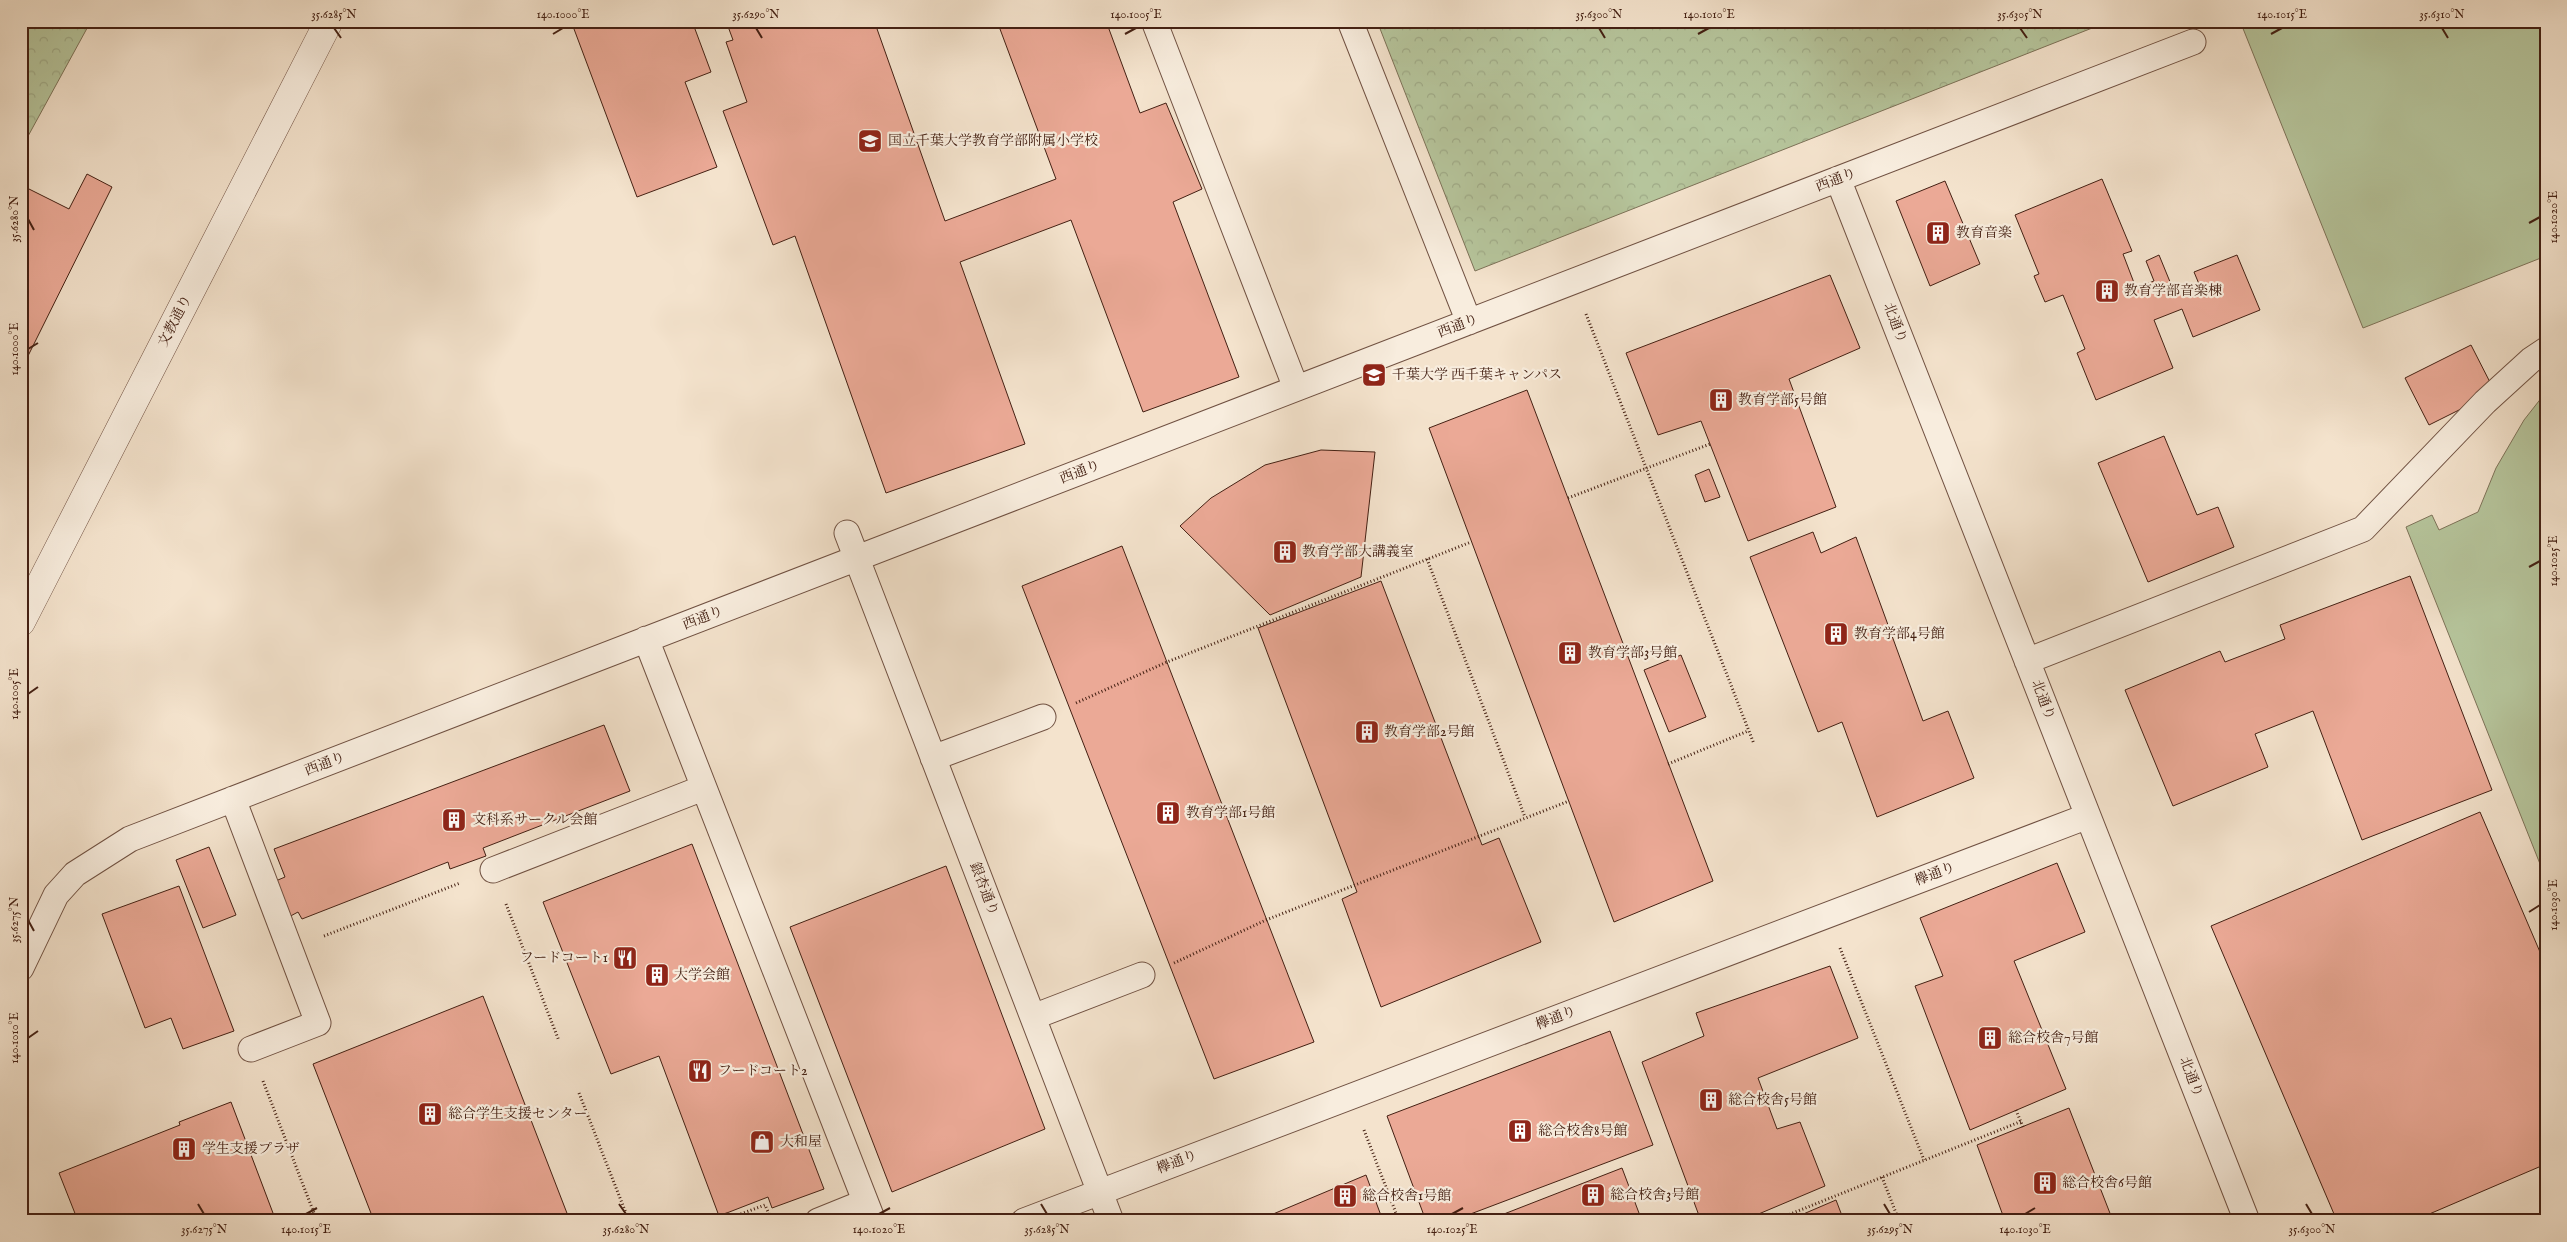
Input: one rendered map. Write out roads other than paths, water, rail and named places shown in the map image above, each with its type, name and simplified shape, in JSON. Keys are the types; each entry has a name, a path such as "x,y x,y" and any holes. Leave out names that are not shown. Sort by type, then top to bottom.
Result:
{"street":[{"name":"文教通り","path":"21,622 329,21"}],"lane":[{"path":"1154,21 1296,388"},
{"path":"1350,21 1469,322"},
{"name":"西通り","path":"21,968 56,895 74,874 130,838 2193,42"},
{"name":"北通り","path":"1838,179 2247,1221"},
{"path":"2027,661 2363,529 2485,402 2531,360 2546,350"},
{"name":"銀杏通り","path":"847,533 1111,1221"},
{"path":"646,639 869,1211 818,1221"},
{"path":"934,758 1043,717"},
{"path":"493,870 703,788"},
{"path":"233,799 318,1023 251,1049"},
{"name":"欅通り","path":"1024,1221 2088,816"},
{"path":"1033,1017 1142,975"}],"place":[{"name":"国立千葉大学教育学部附属小学校","path":"870,141"},
{"name":"教育音楽","path":"1938,233"},
{"name":"教育学部音楽棟","path":"2107,291"},
{"name":"千葉大学 西千葉キャンパス","path":"1374,375"},
{"name":"教育学部5号館","path":"1721,400"},
{"name":"教育学部大講義室","path":"1285,552"},
{"name":"教育学部4号館","path":"1836,634"},
{"name":"教育学部3号館","path":"1570,653"},
{"name":"教育学部2号館","path":"1367,732"},
{"name":"教育学部1号館","path":"1168,813"},
{"name":"文科系サークル会館","path":"454,820"},
{"name":"フードコート1","path":"625,958"},
{"name":"大学会館","path":"657,975"},
{"name":"総合校舎7号館","path":"1990,1038"},
{"name":"フードコート2","path":"700,1071"},
{"name":"総合校舎5号館","path":"1711,1100"},
{"name":"総合学生支援センター","path":"430,1114"},
{"name":"総合校舎8号館","path":"1520,1131"},
{"name":"大和屋","path":"762,1142"},
{"name":"学生支援プラザ","path":"184,1149"},
{"name":"総合校舎6号館","path":"2045,1183"},
{"name":"総合校舎3号館","path":"1593,1195"},
{"name":"総合校舎1号館","path":"1345,1196"}]}
